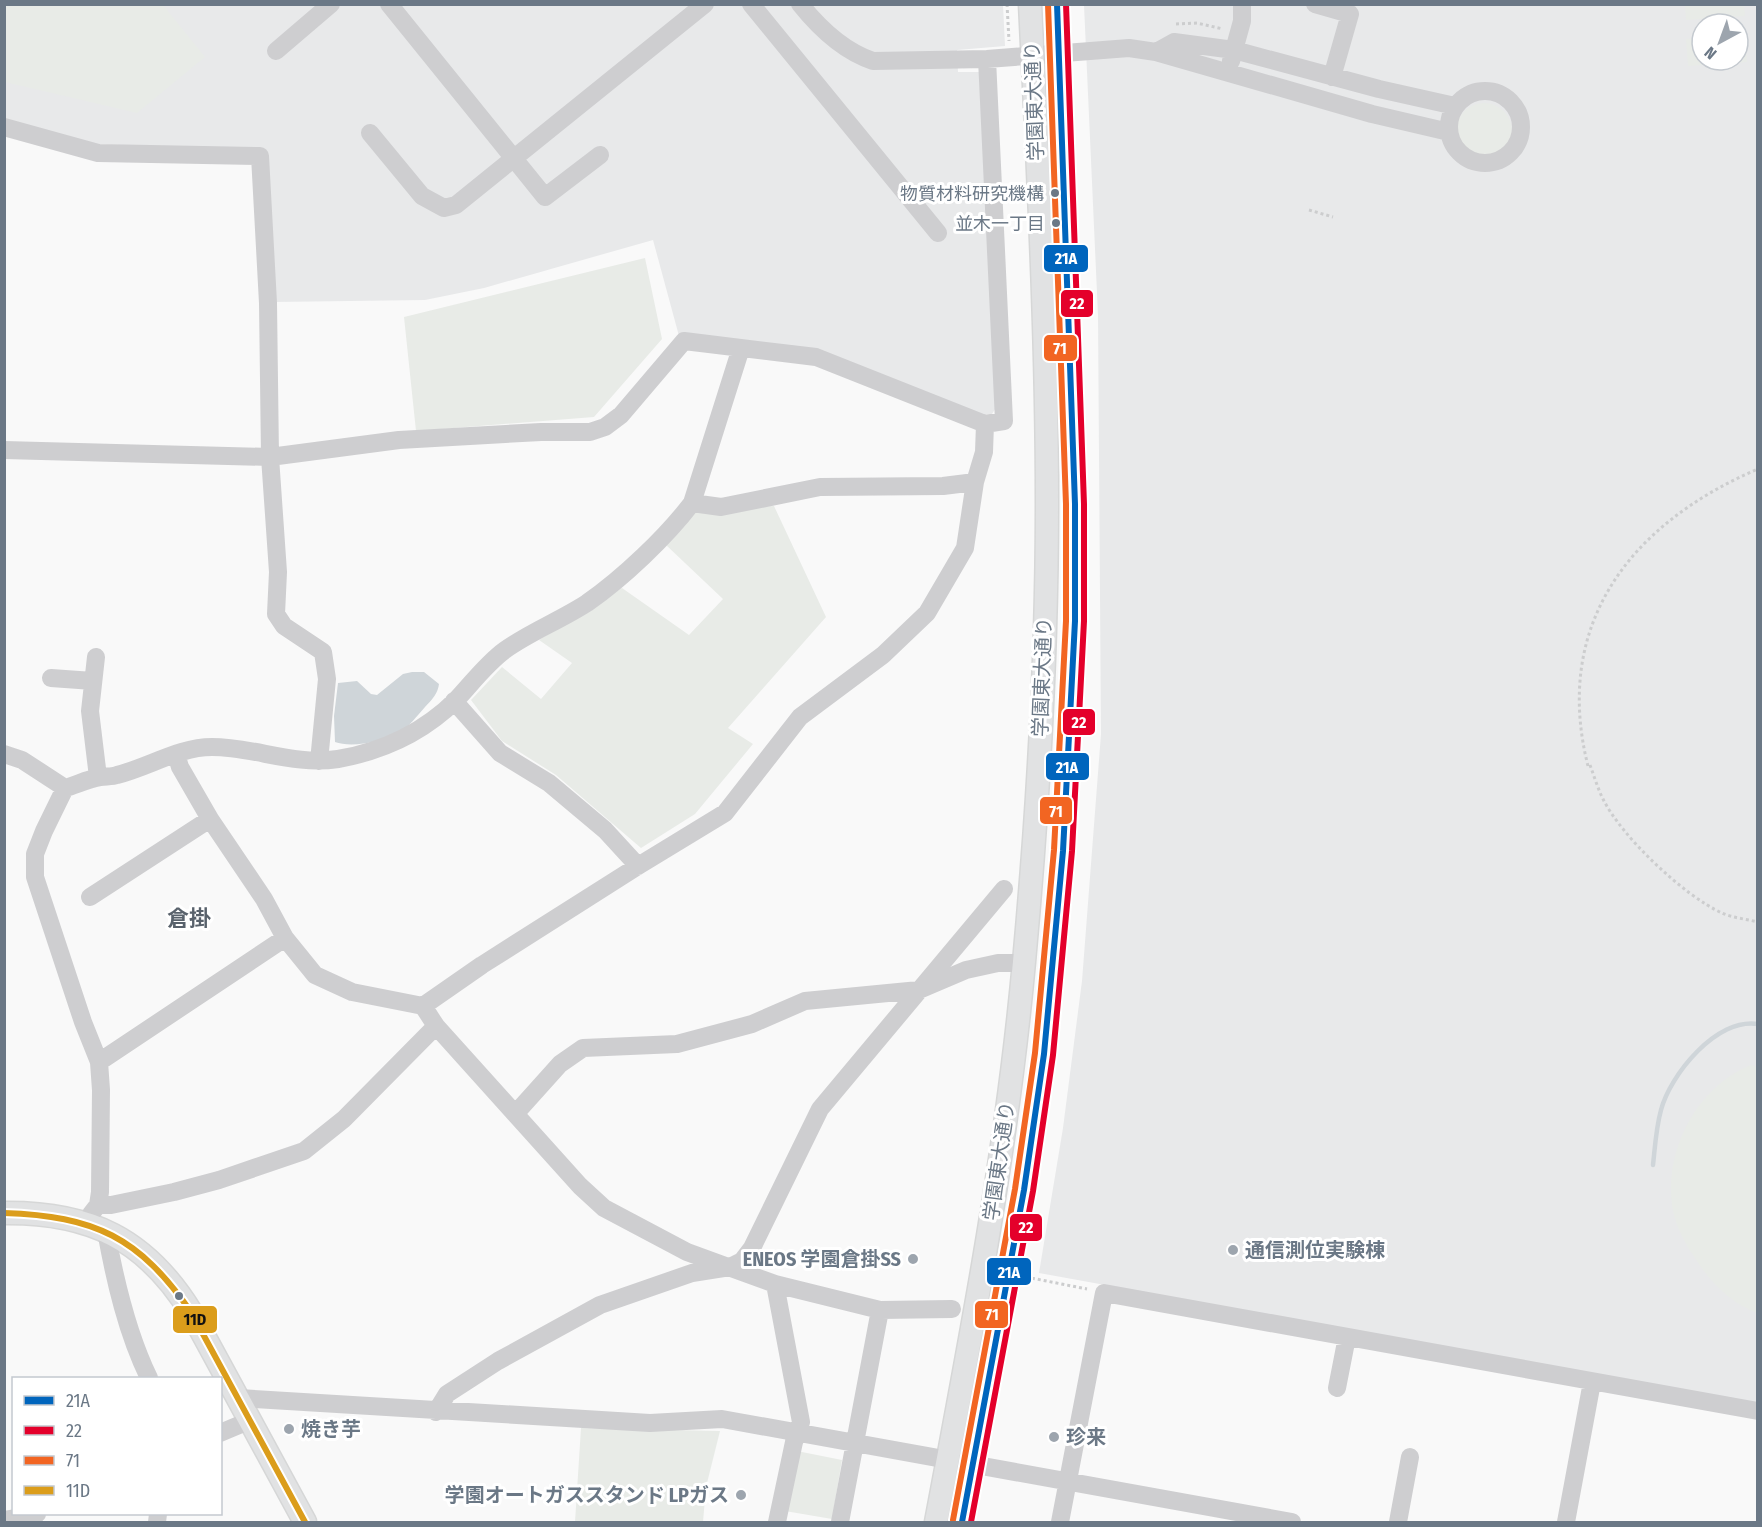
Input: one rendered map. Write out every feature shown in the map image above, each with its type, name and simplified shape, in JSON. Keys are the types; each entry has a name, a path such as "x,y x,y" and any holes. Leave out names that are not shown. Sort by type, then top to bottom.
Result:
{"main road":[{"name":"学園東大通り","path":"936,1522 981,1277 1005,1124 1024,963 1040,732 1047,505 1045,374 1030,4"},
{"name":"学園東大通り","path":"962,1522 1028,1167 1044,1054 1063,851 1075,621 1073,411 1057,4"},
{"path":"4,1213 58,1216 91,1214 106,1231 143,1254 169,1280 191,1312 305,1522"}],"street":[{"path":"276,51 331,4"},
{"path":"389,4 545,197 600,155"},
{"path":"370,133 422,196 444,208 456,205 705,4"},
{"path":"750,4 938,233"},
{"path":"800,4 825,32 841,45 856,55 873,61 987,59 1130,48 1156,52 1372,114 1449,132"},
{"path":"1228,74 1242,21 1242,4"},
{"path":"1317,5 1350,14 1332,77"},
{"path":"1156,52 1174,42 1234,51 1455,106"},
{"path":"4,450 270,458 399,440 541,432 590,432 605,427 621,415 684,341 816,357 985,424 1005,421 987,59"},
{"path":"1477,91 1493,91 1508,98 1521,119 1518,143 1508,156 1485,164 1462,156 1452,143 1449,132 1449,119 1455,106 1462,99 1477,91"},
{"path":"4,126 98,153 260,156 268,303 270,458 278,572 276,614 284,626 323,652 327,679 319,761"},
{"path":"91,1214 100,1192 99,1062 83,1022 35,877 35,854 65,788 98,777 115,776 154,764 187,749 213,747 295,760 319,761 338,759 392,745 415,732 454,701 503,651 587,603 627,571 679,520 692,502 741,348"},
{"path":"423,1006 482,965 725,813 800,717 882,655 927,613 965,548 975,482 984,452 985,424"},
{"path":"692,502 721,507 820,487 943,486 975,482"},
{"path":"96,657 90,711 98,777"},
{"path":"51,678 93,681"},
{"path":"454,701 500,753 549,783 605,830 638,866"},
{"path":"4,754 22,760 65,788"},
{"path":"176,754 180,767 210,819 264,898 285,938 315,975 352,992 423,1006 436,1026 580,1186 604,1208 687,1252 775,1284 879,1310 952,1309"},
{"path":"90,897 210,819"},
{"path":"436,1412 447,1394 498,1361 600,1305 692,1273 730,1268 742,1261 752,1248 820,1109 1004,890"},
{"path":"99,1062 285,938"},
{"path":"516,1113 560,1064 583,1048 677,1044 752,1024 805,1001 919,990 966,970 998,963 1024,963"},
{"path":"91,1214 111,1204 174,1192 219,1180 304,1151 344,1119 436,1026"},
{"path":"106,1231 129,1331 135,1351 148,1377"},
{"path":"775,1284 801,1422 777,1522"},
{"path":"1060,1522 1104,1293 1758,1411"},
{"path":"840,1522 879,1310"},
{"path":"1337,1388 1347,1337"},
{"path":"1566,1522 1592,1382"},
{"path":"239,1398 436,1412 650,1423 722,1419 1292,1522"},
{"path":"222,1432 251,1420"},
{"path":"1398,1522 1410,1457"},
{"path":"4,1520 32,1515"}],"path":[{"path":"1007,4 1008,40"},
{"path":"1169,26 1197,22 1225,30"},
{"path":"1309,210 1333,217"},
{"path":"1758,469 1713,489 1669,520 1638,550 1609,589 1592,624 1579,700 1582,744 1603,799 1616,819 1659,867 1708,906 1724,914 1758,922"},
{"path":"1009,1274 1104,1293"}],"shaded area":[{"path":"5,4 163,5 205,57 137,113 5,82"},
{"path":"4,5 1003,5 1005,46 957,50 958,72 979,72 999,403 992,414 980,415 818,350 679,336 653,240 484,288 425,300 274,302 267,150 96,144 5,120"},
{"path":"1084,5 1757,5 1757,1403 1039,1273 1063,1128 1082,981 1101,734 1098,315"},
{"path":"1685,5 1744,5 1745,12 1690,12 1690,20 1686,20"},
{"path":"1686,39 1690,39 1690,66 1688,66"},
{"path":"1484,103 1495,105 1504,111 1510,120 1512,131 1510,142 1504,151 1495,157 1484,159 1473,157 1464,151 1458,142 1456,131 1458,120 1464,111 1473,105"},
{"path":"645,258 662,339 594,417 416,431 404,317"},
{"path":"774,506 826,617 728,728 753,744 695,814 641,848 556,775 502,741 471,700 502,667 541,699 572,663 539,640 622,588 689,635 723,599 666,545 695,510"},
{"path":"424,672 439,684 432,699 409,725 398,733 375,741 358,744 335,742 334,716 338,683 357,681 371,694 377,695 403,674"},
{"path":"1751,1065 1758,1067 1757,1313 1724,1293 1699,1264 1677,1225 1671,1189 1678,1145 1687,1124 1714,1089 1731,1075"},
{"path":"581,1428 720,1431 706,1487 703,1522 575,1522"},
{"path":"797,1451 842,1460 832,1519 785,1511"}],"waterway":[{"path":"1653,1165 1661,1110 1674,1081 1685,1066 1697,1051 1727,1030 1742,1024 1758,1024"}],"transit line":[{"name":"71","path":"953,1520 1015,1189 1035,1053 1054,850 1066,621 1066,504 1048,4"},
{"name":"21A","path":"962,1522 1024,1190 1044,1054 1063,851 1075,621 1075,504 1057,4"},
{"name":"22","path":"971,1522 1033,1191 1053,1055 1072,851 1084,621 1084,504 1066,4"},
{"name":"11D","path":"4,1213 64,1219 89,1226 112,1236 153,1265 191,1312 305,1522"}],"place":[{"name":"物質材料研究機構","path":"1055,193"},
{"name":"並木一丁目","path":"1056,223"},
{"name":"通信測位実験棟","path":"1233,1250"},
{"name":"ENEOS 学園倉掛SS","path":"913,1259"},
{"name":"焼き芋","path":"289,1429"},
{"name":"珍来","path":"1054,1437"},
{"name":"学園オートガススタンド LPガス","path":"741,1495"}],"district":[{"name":"倉掛","path":"189,918"}]}
